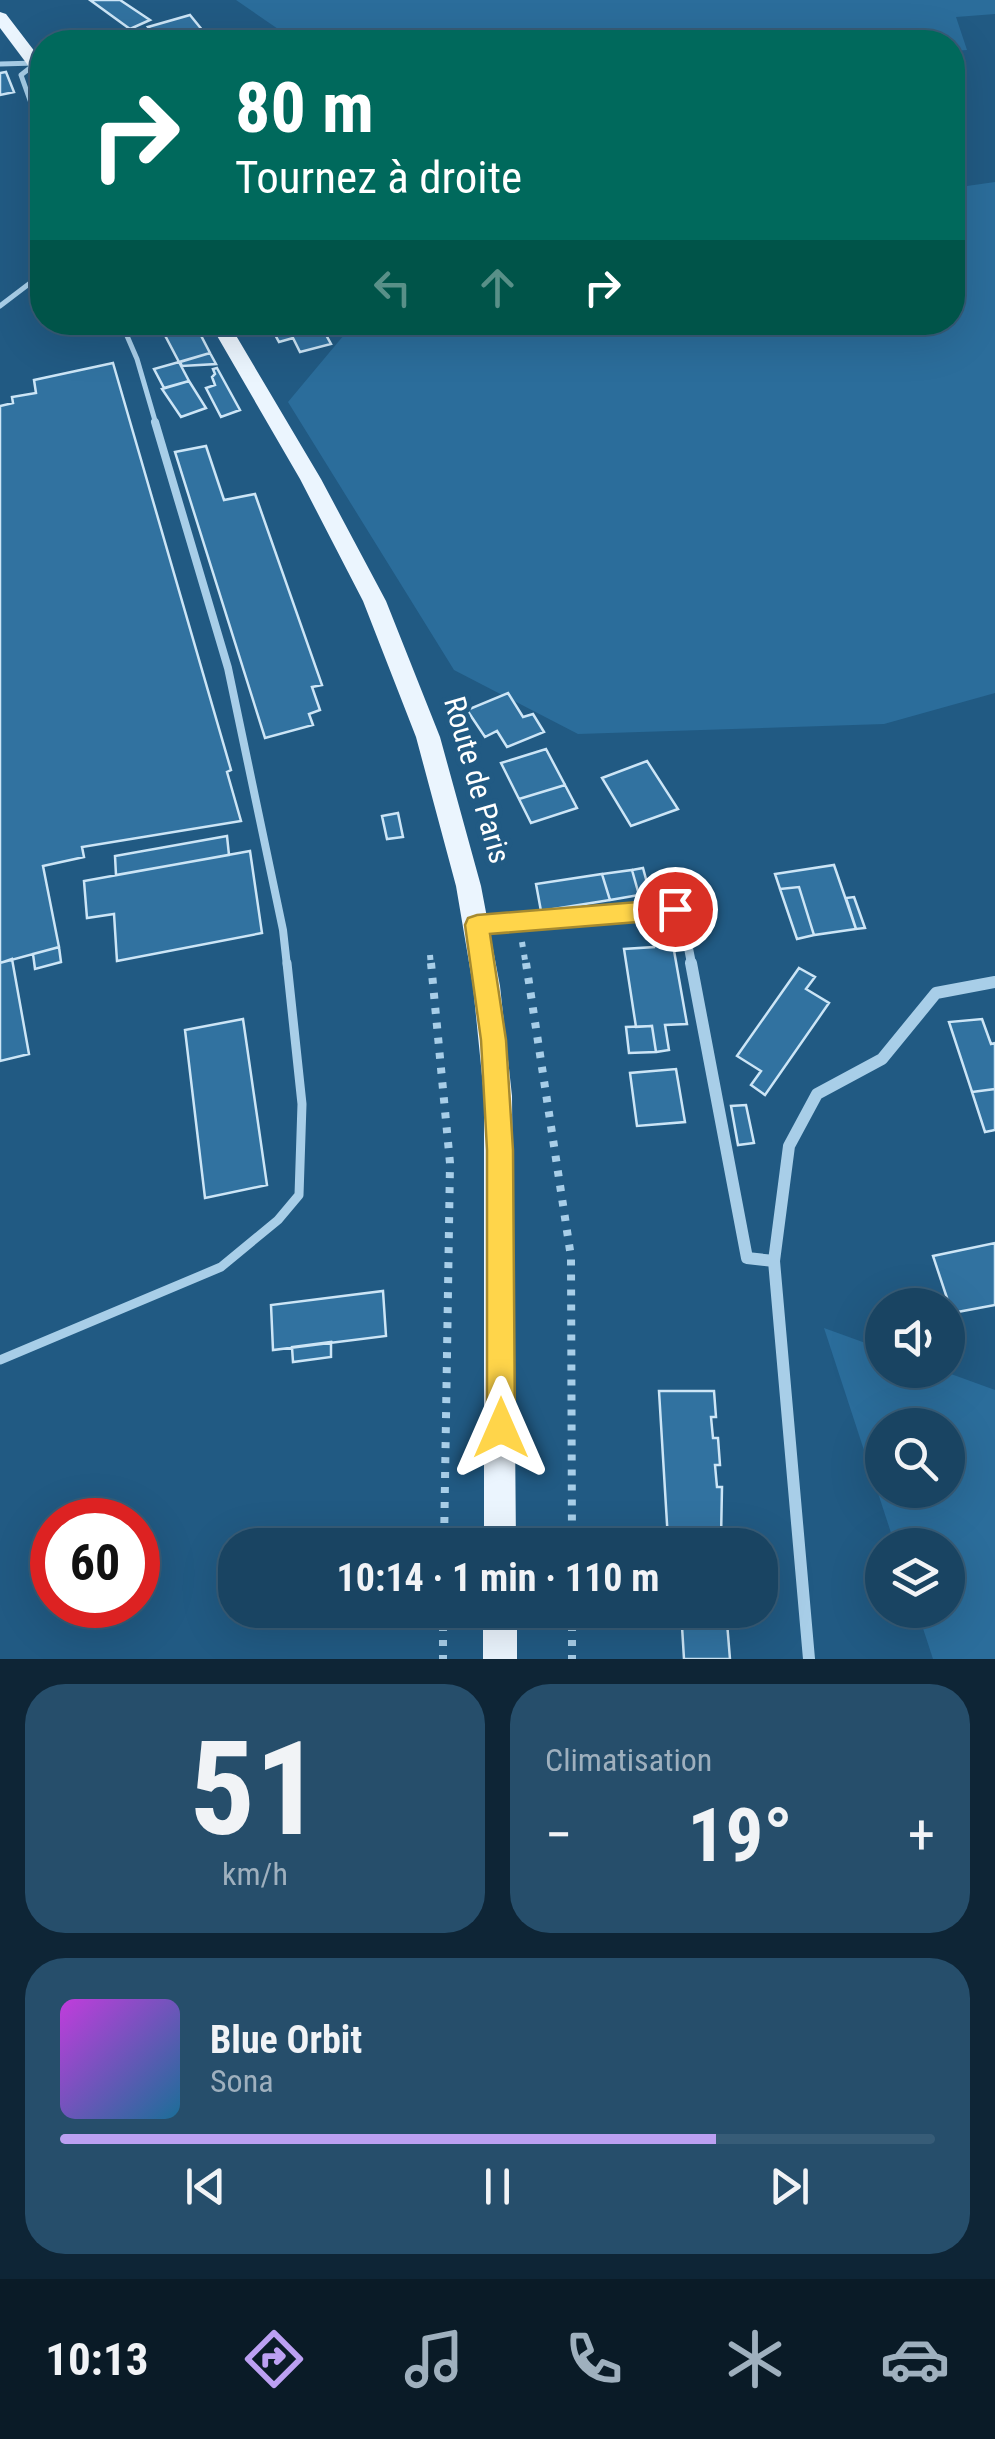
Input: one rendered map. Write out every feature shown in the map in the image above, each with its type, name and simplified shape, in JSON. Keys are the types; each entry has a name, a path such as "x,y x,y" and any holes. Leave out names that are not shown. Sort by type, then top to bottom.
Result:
{"main road":[{"path":"0,17 30,56"},
{"name":"Route de Paris","path":"225,335 313,488 392,638 442,784 477,925 494,1040 500,1150 500,1528"},
{"path":"500,1628 500,1659"}],"street":[{"path":"477,925 675,909 682,915 747,1258 774,1261"},
{"path":"810,1659 774,1261 789,1146 817,1094 882,1059 936,992 995,982"}],"lane":[{"path":"0,64 30,67"},
{"path":"30,72 21,75 30,100"},
{"path":"0,306 30,283"},
{"path":"0,1360 221,1267 278,1220 299,1195 302,1104 279,911 228,668 137,358 127,335"}],"path":[{"path":"518,921 548,1090 570,1258 572,1528"},
{"path":"430,955 450,1163 444,1528"},
{"path":"442,1659 443,1628"},
{"path":"572,1628 572,1659"}],"shaded area":[{"path":"236,0 995,0 995,14 956,17 960,30 280,30"},
{"path":"995,182 995,693 884,724 578,734 454,670 288,402 344,335 965,335 965,186"},
{"path":"824,1328 865,1343 865,1388 965,1388 965,1379 995,1390 995,1659 933,1659 923,1628 965,1628 965,1528 889,1528 883,1508 965,1508 965,1408 865,1408 865,1453"}],"building":[{"path":"90,0 120,0 150,20 130,29"},
{"path":"190,15 202,30 151,30 148,27"},
{"path":"6,72 14,92 0,95 0,73"},
{"path":"165,335 201,335 210,353 179,362"},
{"path":"275,335 326,335 331,344 300,352 293,338 279,342"},
{"path":"210,353 216,364 182,366 180,362"},
{"path":"179,362 189,381 164,388 154,369"},
{"path":"113,363 231,770 227,772 241,821 82,847 84,857 43,866 59,947 0,963 0,406 13,403 12,397 36,393 34,380"},
{"path":"217,368 240,410 221,417 206,388 215,385 212,377 213,369"},
{"path":"189,381 206,408 181,417 162,389"},
{"path":"206,446 224,500 255,494 322,685 312,687 320,710 309,714 313,725 265,738 175,452"},
{"path":"508,693 523,717 533,714 544,732 507,747 497,731 485,737 467,710"},
{"path":"546,749 565,785 519,799 501,763"},
{"path":"647,761 678,809 631,826 602,778"},
{"path":"565,785 577,808 531,823 519,799"},
{"path":"398,813 403,837 387,839 382,816"},
{"path":"227,836 229,855 116,875 115,856"},
{"path":"250,851 262,933 117,961 114,914 87,918 84,881"},
{"path":"834,865 856,929 814,935 799,887 780,889 775,874"},
{"path":"643,868 650,894 639,895 632,870"},
{"path":"632,870 639,895 610,900 602,874"},
{"path":"602,874 610,900 541,911 536,884"},
{"path":"799,887 814,935 797,939 780,889"},
{"path":"854,897 865,928 856,929 846,898"},
{"path":"653,932 679,944 673,945 687,1024 665,1025 669,1050 656,1052 652,1026 636,1027 624,949 654,947"},
{"path":"59,947 61,962 35,969 33,954"},
{"path":"12,959 29,1054 0,1061 0,963"},
{"path":"799,968 815,977 806,989 829,1003 765,1095 751,1085 761,1071 737,1056"},
{"path":"243,1019 267,1185 205,1198 185,1030"},
{"path":"982,1019 991,1044 995,1043 995,1089 972,1092 949,1022"},
{"path":"652,1026 656,1052 629,1053 626,1027"},
{"path":"676,1069 685,1122 637,1126 630,1073"},
{"path":"995,1089 995,1130 985,1132 972,1092"},
{"path":"746,1105 754,1143 738,1145 731,1106"},
{"path":"995,1243 995,1305 965,1311 965,1288 944,1288 933,1256"},
{"path":"383,1291 386,1336 273,1350 271,1305"},
{"path":"331,1342 331,1357 293,1362 292,1347"},
{"path":"659,1391 714,1391 716,1417 711,1417 713,1438 718,1438 720,1465 715,1465 717,1487 722,1487 721,1528 667,1528"},
{"path":"682,1628 727,1628 730,1659 684,1659"}],"route":[{"path":"501,1428 500,1150 494,1040 477,925 675,909"}]}
